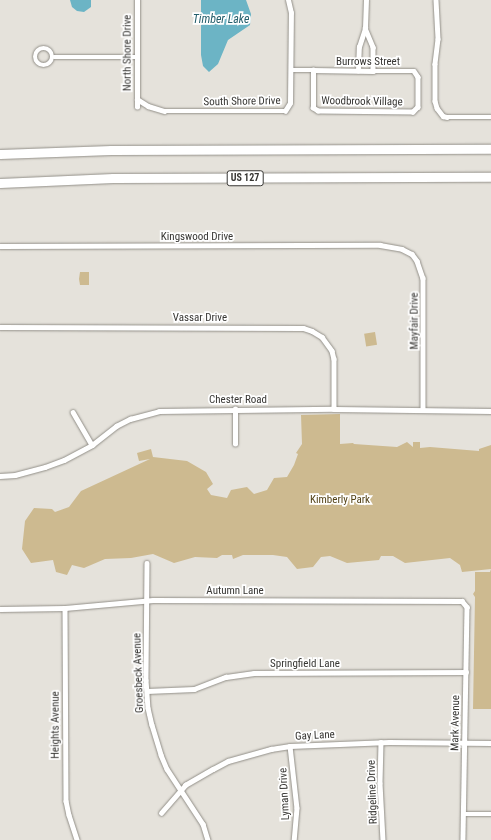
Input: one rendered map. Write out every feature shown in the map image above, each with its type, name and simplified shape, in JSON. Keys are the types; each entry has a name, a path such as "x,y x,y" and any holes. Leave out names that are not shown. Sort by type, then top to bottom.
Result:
{"highway":[{"path":"0,154 118,150 491,149"},
{"name":"US 127","path":"0,183 113,178 491,177"}],"street":[{"name":"North Shore Drive","path":"137,0 137,107"},
{"name":"South Shore Drive","path":"137,99 148,106 164,111 283,111 289,108 291,13 288,0"},
{"path":"358,71 360,41 365,28 366,0"},
{"path":"436,0 438,39 435,64 435,100 437,108 443,116 447,117 491,117"},
{"path":"365,28 372,42 374,71"},
{"path":"360,41 366,38 372,42"},
{"path":"44,47 50,49 54,57 52,63 46,66 40,65 35,57 36,52 44,47"},
{"path":"54,57 137,57"},
{"name":"Burrows Street","path":"291,70 416,72 418,77 418,107 413,112"},
{"name":"Woodbrook Village","path":"313,70 313,106 318,112 413,112"},
{"name":"Kingswood Drive","path":"0,246 395,247"},
{"name":"Mayfair Drive","path":"395,247 412,254 421,268 423,278 423,409"},
{"name":"Vassar Drive","path":"0,327 303,328 312,330 322,337 332,351 334,360 334,409"},
{"name":"Chester Road","path":"0,476 15,475 45,467 92,445 116,426 145,414 176,409 423,409 491,411"},
{"path":"235,409 235,444"},
{"path":"73,412 92,445"},
{"name":"Groesbeck Avenue","path":"147,563 148,708 156,740 167,770 203,824 208,840"},
{"name":"Autumn Lane","path":"0,608 65,608 147,601 458,600 465,603 467,607"},
{"name":"Mark Avenue","path":"464,840 467,607"},
{"name":"Heights Avenue","path":"65,608 66,801 77,840"},
{"name":"Springfield Lane","path":"147,691 194,689 226,678 254,673 466,672"},
{"name":"Gay Lane","path":"161,813 185,785 228,761 259,752 290,746 381,742 491,744"},
{"name":"Ridgeline Drive","path":"381,742 380,783 384,840"},
{"name":"Lyman Drive","path":"290,746 297,808 294,840"},
{"path":"464,814 491,814"}],"green space":[{"path":"80,272 89,272 89,285 80,285"},
{"path":"375,332 377,345 366,347 364,334"},
{"name":"Kimberly Park","path":"340,414 340,444 353,443 397,447 407,442 413,447 413,442 420,442 420,448 430,447 479,451 479,449 491,445 491,569 462,572 460,565 450,558 405,563 393,556 381,556 379,560 347,563 330,556 321,557 313,567 297,569 287,557 273,555 243,555 233,559 232,555 222,555 217,558 195,557 174,563 153,554 131,558 105,559 84,568 72,565 67,575 56,572 53,560 31,563 22,549 25,521 34,508 52,509 55,512 69,507 81,491 150,459 139,461 137,453 151,449 153,457 187,461 206,472 213,484 207,489 211,495 227,498 231,490 247,487 254,494 267,490 274,478 287,477 294,465 298,454 296,453 302,444 301,415"},
{"path":"491,569 491,709 473,709 475,597 473,594 475,591 475,572 490,572"}],"water":[{"path":"70,0 91,0 91,7 84,12 77,11 72,7"},
{"name":"Timber Lake","path":"201,0 246,0 251,14 250,25 228,40 218,64 209,72 203,66 201,55"}]}
